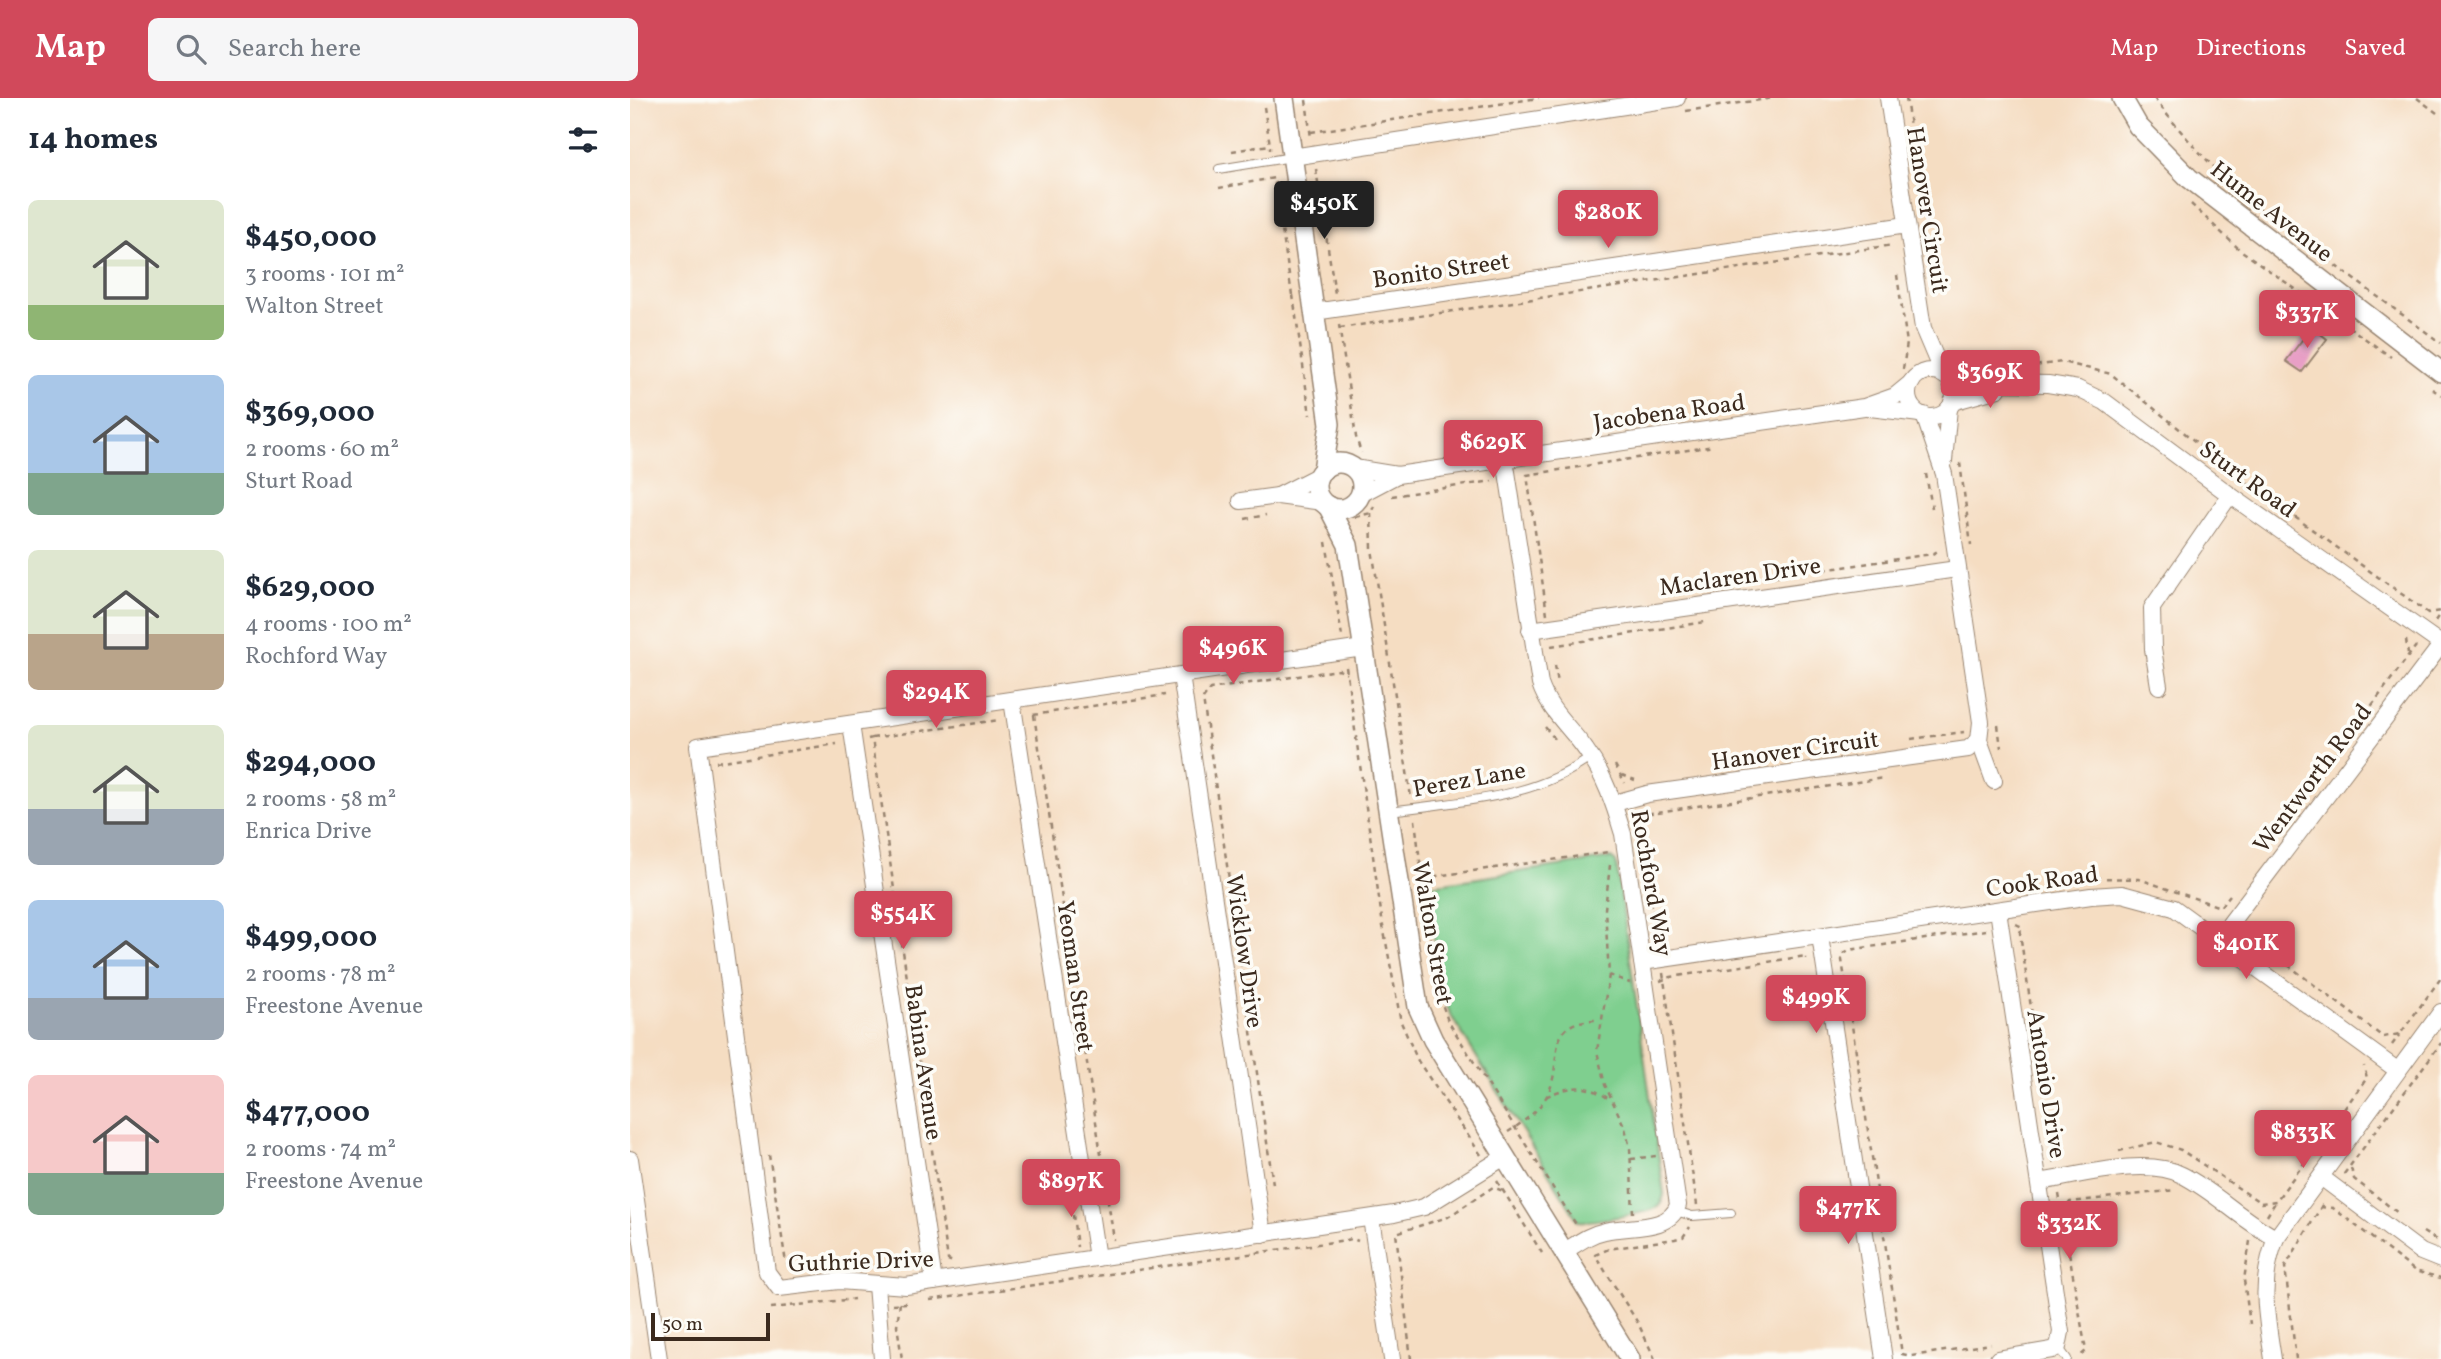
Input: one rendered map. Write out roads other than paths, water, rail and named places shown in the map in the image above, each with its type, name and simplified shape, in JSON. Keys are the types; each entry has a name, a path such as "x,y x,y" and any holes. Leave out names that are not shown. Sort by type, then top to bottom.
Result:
{"street":[{"path":"1284,98 1330,424 1317,489 1326,504"},
{"path":"1292,157 1677,98"},
{"name":"Hanover Circuit","path":"1888,98 1923,328"},
{"name":"Hume Avenue","path":"2122,98 2138,126 2189,178 2441,372"},
{"name":"Bonito Street","path":"1314,312 1907,225"},
{"path":"1923,328 1947,378 1951,405 1944,474 1946,549 1981,722 1972,736 1994,781"},
{"path":"1923,328 1921,362 1908,397 1922,415 1944,474"},
{"path":"1913,380 1927,371 1947,378"},
{"name":"Sturt Road","path":"1947,378 2078,389 2105,402 2230,495 2441,645"},
{"name":"Jacobena Road","path":"1359,497 1397,475 1864,407 1899,394 1913,380"},
{"name":"Sturt Road","path":"1951,405 2017,384"},
{"path":"1922,415 1939,415 1951,405"},
{"name":"Jacobena Road","path":"1864,407 1922,415"},
{"path":"1278,495 1341,508 1359,497 1361,480 1358,464 1330,424"},
{"name":"Rochford Way","path":"1505,459 1530,630 1544,697 1623,801 1623,834 1677,1194 1676,1211"},
{"path":"1241,501 1278,495 1335,463 1358,464"},
{"name":"Jacobena Road","path":"1358,464 1397,475"},
{"path":"2159,686 2152,649 2152,608 2230,495"},
{"name":"Walton Street","path":"1348,545 1359,497"},
{"name":"Walton Street","path":"1326,504 1348,545 1418,1007 1433,1040 1630,1359"},
{"name":"Maclaren Drive","path":"1530,630 1949,570"},
{"name":"Wentworth Road","path":"2218,938 2441,645"},
{"path":"851,724 1363,648"},
{"name":"Wicklow Drive","path":"1181,675 1263,1234"},
{"name":"Yeoman Street","path":"1012,700 1095,1250"},
{"name":"Guthrie Drive","path":"851,724 698,746 767,1272 774,1284 779,1287 839,1281 876,1285 933,1282 1095,1250 1263,1234 1371,1218 1424,1207 1501,1147"},
{"name":"Babina Avenue","path":"851,724 846,742 933,1282"},
{"name":"Hanover Circuit","path":"1623,801 1968,749 1972,736"},
{"name":"Cook Road","path":"1642,962 2122,894 2174,908 2397,1070"},
{"name":"Antonio Drive","path":"1997,910 2062,1353 1999,1351"},
{"path":"1820,936 1884,1359"},
{"path":"2273,1359 2263,1296 2267,1262 2276,1238 2441,1012"},
{"path":"630,1159 659,1359"},
{"path":"2039,1182 2059,1173 2139,1166 2180,1173 2259,1230 2276,1238"},
{"path":"2321,1177 2421,1252 2441,1261"},
{"path":"1565,1251 1603,1231 1665,1222 1676,1211"},
{"path":"1371,1218 1392,1359"},
{"path":"876,1285 882,1359"}],"lane":[{"path":"1219,169 1292,157"},
{"name":"Perez Lane","path":"1387,812 1519,792 1565,775 1591,757"},
{"path":"1676,1211 1692,1216 1731,1213"}]}
